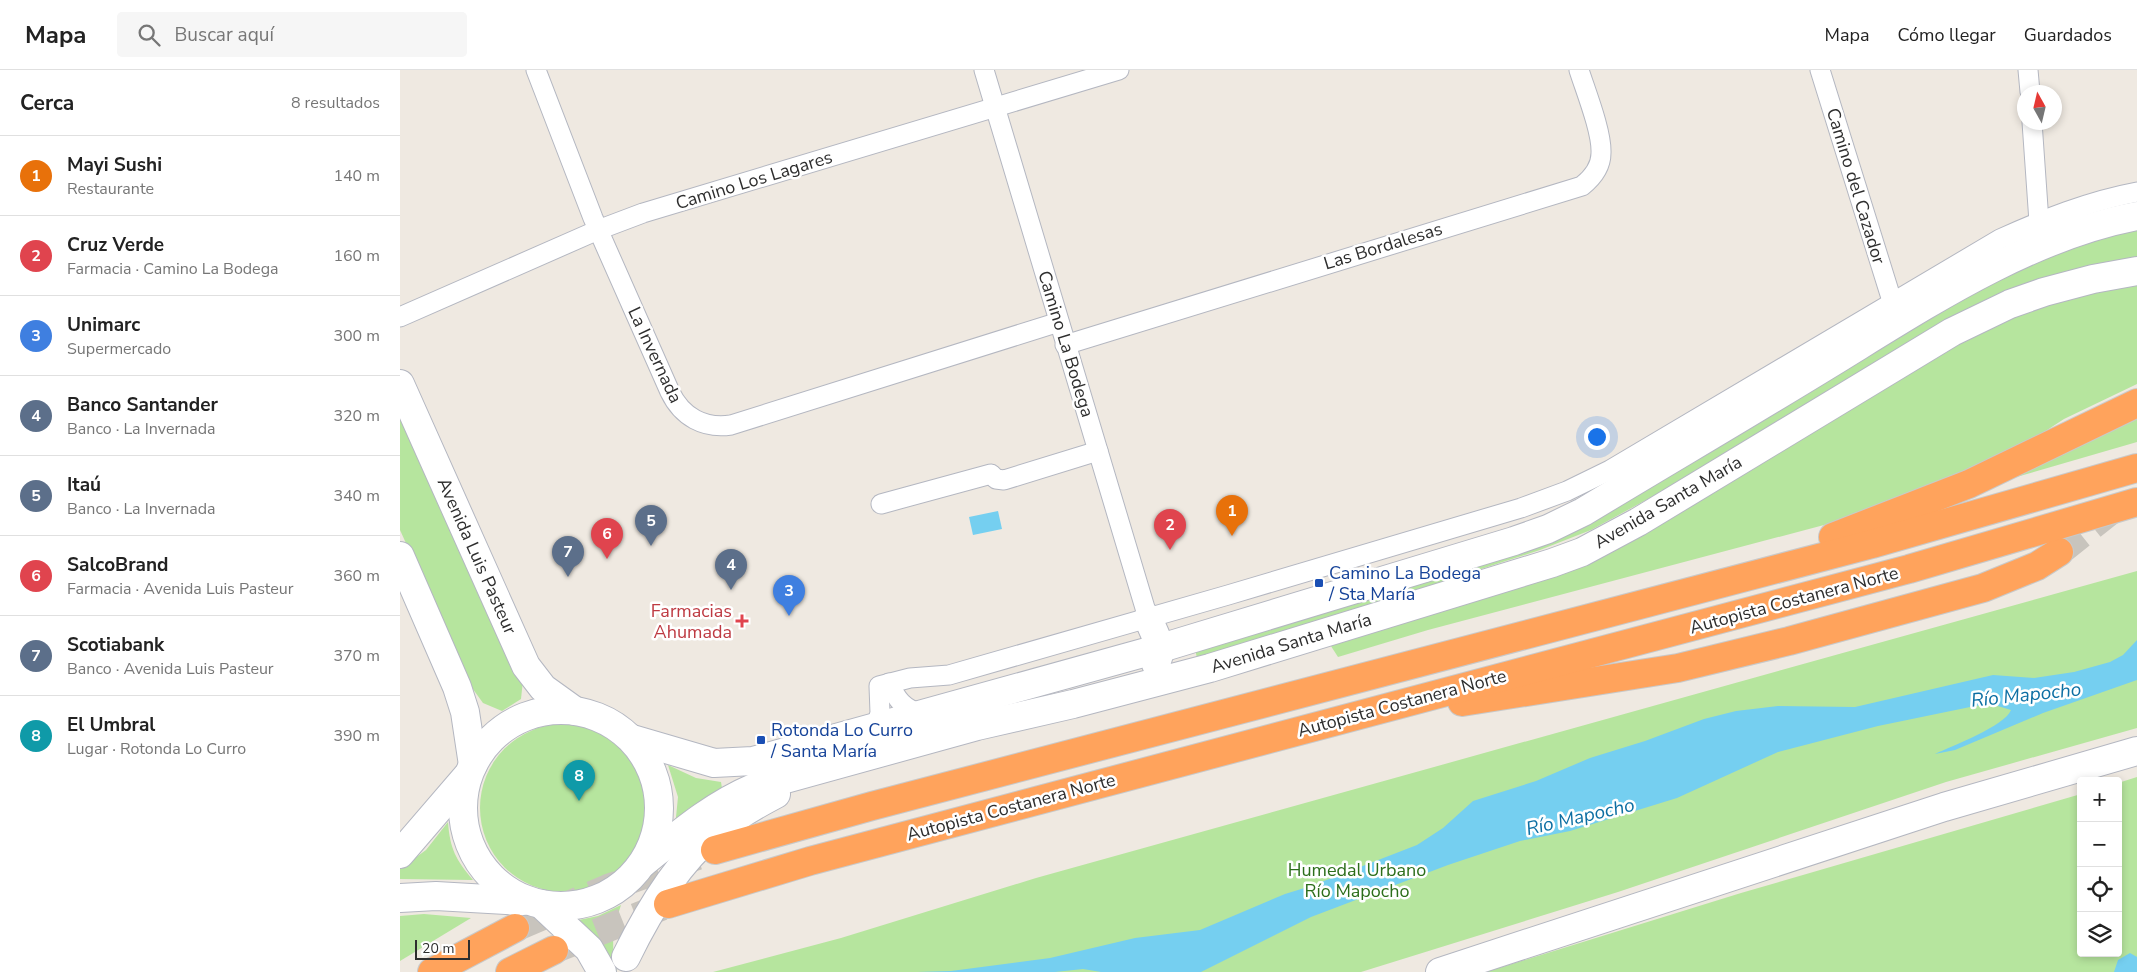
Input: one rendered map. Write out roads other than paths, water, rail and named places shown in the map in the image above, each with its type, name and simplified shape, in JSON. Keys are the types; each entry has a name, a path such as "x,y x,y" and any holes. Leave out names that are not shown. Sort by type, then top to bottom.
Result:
{"highway":[{"path":"1638,606 1913,508 1969,484 2137,403"},
{"name":"Autopista Costanera Norte","path":"715,850 846,813 1872,544 2137,468"},
{"name":"Autopista Costanera Norte","path":"668,904 810,861 1380,708 1909,569 2137,502"},
{"path":"1380,708 1504,697 1678,668 1789,641 1983,588 2037,566 2059,552"},
{"path":"432,972 515,928"},
{"path":"510,972 554,950"}],"main road":[{"name":"Avenida Santa María","path":"632,740 697,759 732,763 754,761 1160,648 1429,568 1548,529 1583,512 1891,327 1987,273 2033,249 2064,237 2137,216"},
{"name":"Avenida Santa María","path":"537,903 568,906 593,901 616,889 707,812 729,798 753,788 977,726 1210,668 1582,552 1638,522 1952,332 2010,304 2044,292 2137,270"},
{"name":"Avenida Luis Pasteur","path":"400,384 526,666 543,688 575,711"},
{"path":"400,556 457,687 465,712 470,770 463,796 463,818 473,852 485,870 500,885 537,903 589,949 602,972"},
{"path":"1117,692 1154,668 1159,658 1160,648 1148,618"},
{"path":"1115,661 1135,642 1148,618"},
{"path":"400,854 419,835 470,770 490,740 515,721 544,711 575,711 606,720 632,740 651,767 660,800 657,833 639,868 626,928 628,964"},
{"path":"1440,972 1944,807 2137,751"},
{"path":"628,964 650,910 676,875 713,833 768,798 827,767"},
{"path":"400,898 436,896 537,903"}],"street":[{"name":"La Invernada","path":"536,70 598,230 674,401 694,420 711,426 731,425 1059,322"},
{"name":"Camino La Bodega","path":"984,70 1148,618"},
{"name":"Camino Los Lagares","path":"400,317 598,230 643,213 1119,70"},
{"name":"Las Bordalesas","path":"1066,345 1582,186 1592,178 1602,154 1600,140 1579,70"},
{"name":"Camino del Cazador","path":"1820,70 1892,301"},
{"path":"2028,70 2029,85"},
{"path":"2033,130 2039,222"},
{"path":"876,726 880,713 879,686 910,678 949,675 1521,508 1567,490 1610,470 1992,243 2039,222 2089,204 2137,192"},
{"path":"881,504 991,474 996,479 1004,480 1098,451"},
{"path":"889,684 896,697 906,709 921,714"}],"water":[{"path":"998,511 1002,529 973,535 969,517"},
{"name":"Río Mapocho","path":"2137,640 2137,680 2043,713 1955,750 1935,754 1989,729 2007,716 2011,710 1991,704 1975,706 1878,726 1778,752 1677,798 1570,831 1520,841 1448,865 1311,917 1201,972 1101,972 1083,969 1055,972 917,972 951,971 1050,958 1135,938 1200,930 1285,894 1311,886 1417,845 1443,828 1473,801 1536,781 1590,758 1645,741 1704,719 1736,711 1778,706 1855,707 1993,675 2034,678 2074,672 2110,662 2123,655"},
{"path":"2130,953 2137,957 2137,972 2114,972 2118,960"}],"tunnel":[{"path":"2059,552 2113,509"},
{"path":"515,928 608,888 700,855"},
{"path":"558,948 666,905"}],"place":[{"name":"Mayi Sushi","path":"1232,536"},
{"name":"Itaú","path":"651,546"},
{"name":"Cruz Verde","path":"1170,550"},
{"name":"SalcoBrand","path":"607,559"},
{"name":"Scotiabank","path":"568,577"},
{"name":"Camino La Bodega / Sta María","path":"1319,583"},
{"name":"Banco Santander","path":"731,590"},
{"name":"Unimarc","path":"789,616"},
{"name":"Farmacias Ahumada","path":"742,621"},
{"name":"Rotonda Lo Curro / Santa María","path":"761,740"},
{"name":"El Umbral","path":"579,801"}],"park label":[{"name":"Humedal Urbano Río Mapocho","path":"1357,880"}]}
